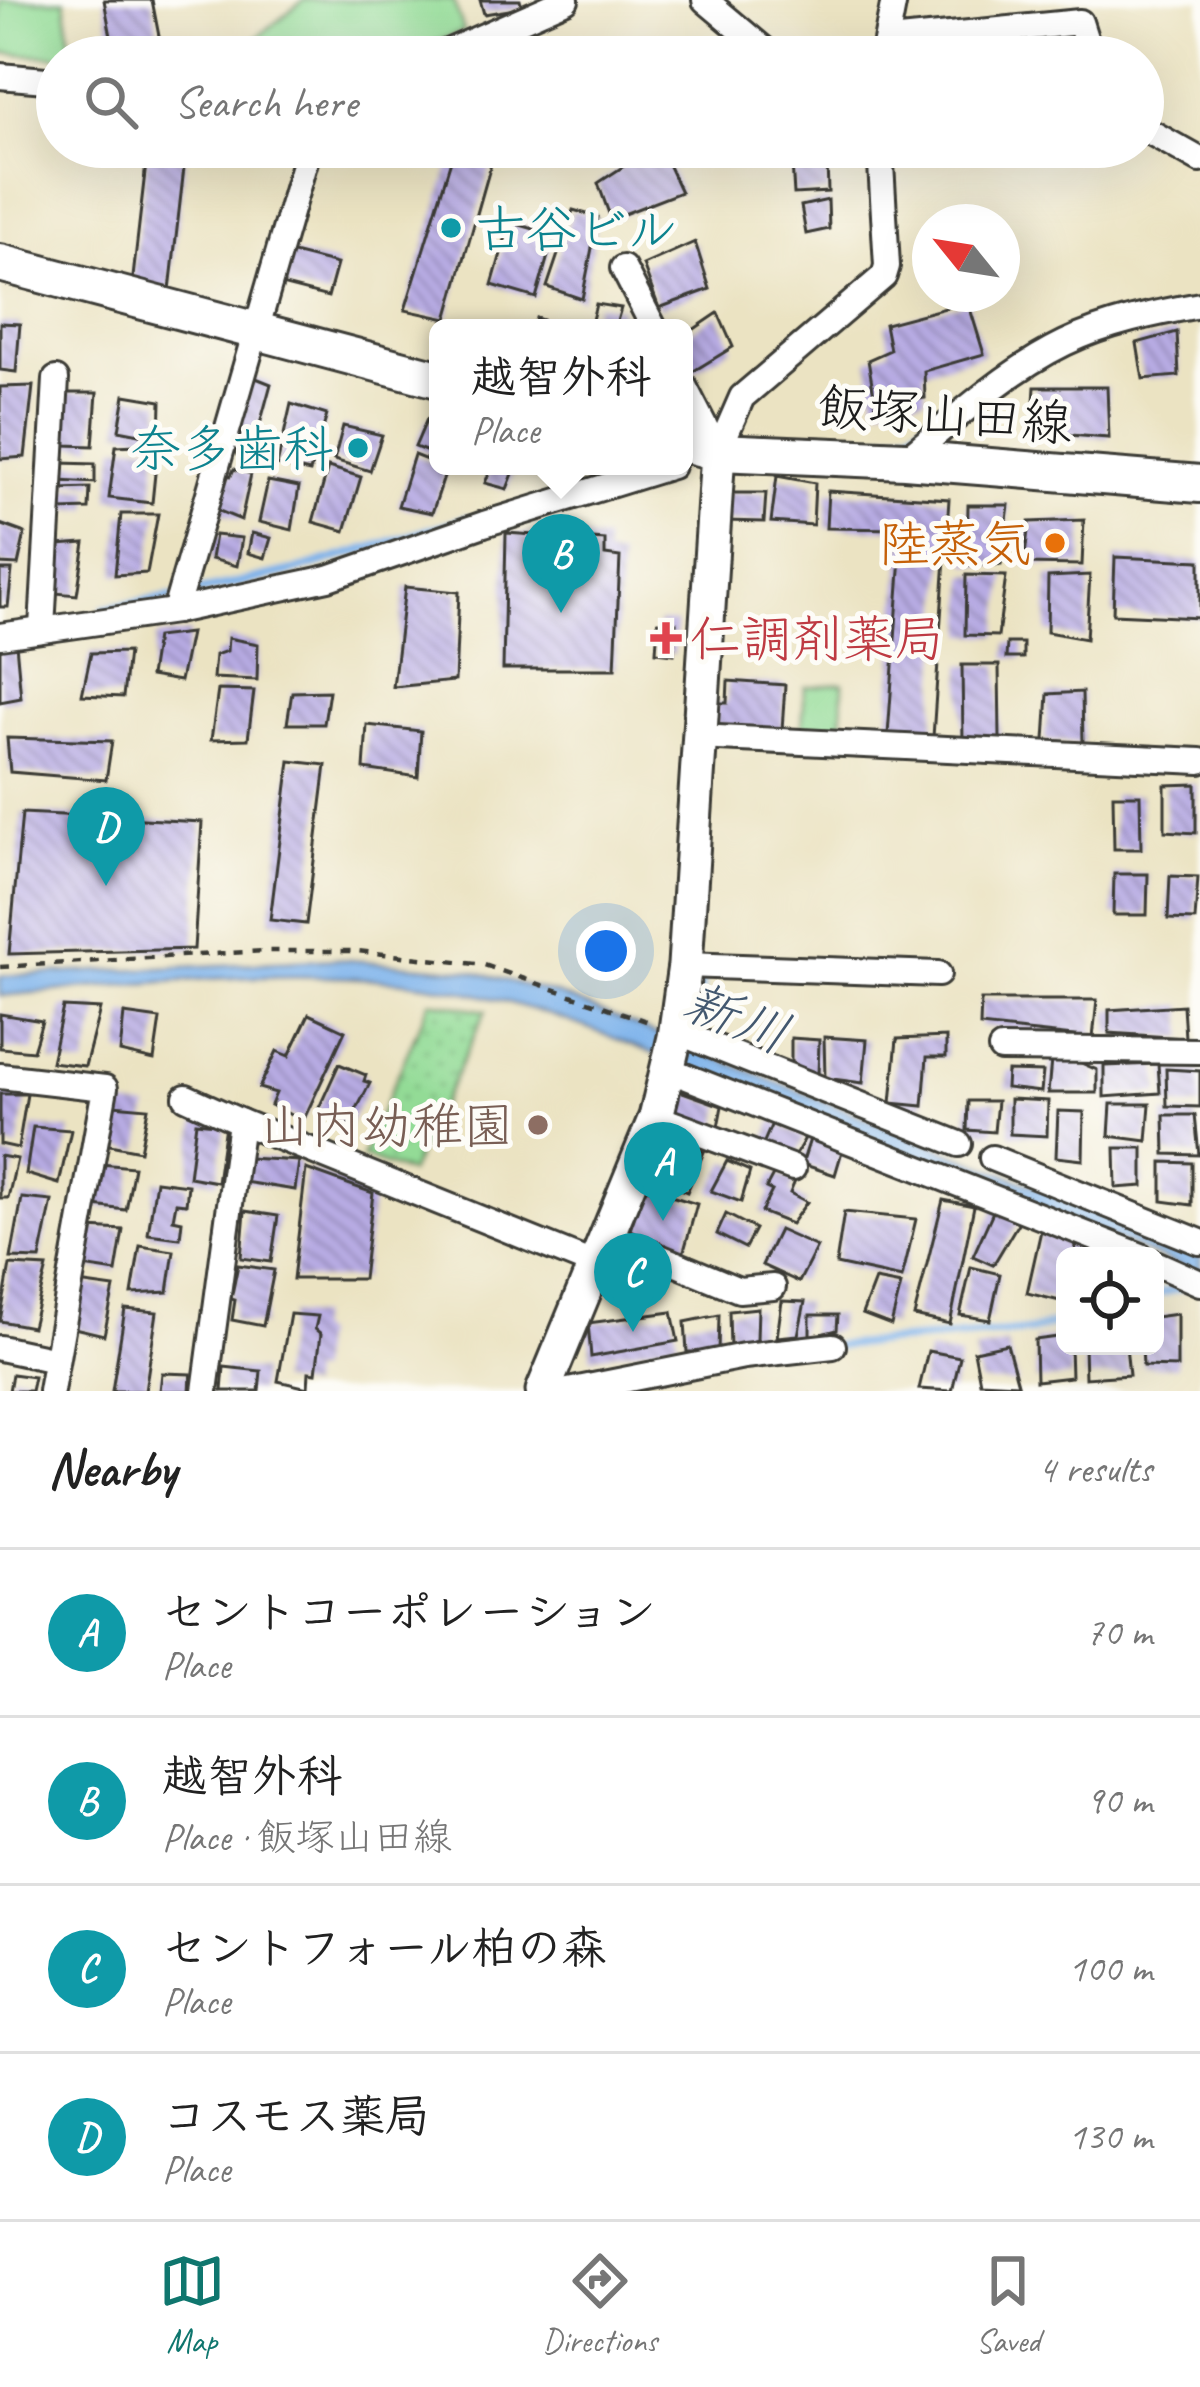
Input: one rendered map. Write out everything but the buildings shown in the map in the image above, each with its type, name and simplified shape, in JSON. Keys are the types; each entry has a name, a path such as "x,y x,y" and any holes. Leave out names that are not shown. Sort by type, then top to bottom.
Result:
{"main road":[{"path":"0,263 429,377"},
{"name":"飯塚山田線","path":"695,452 905,460 1200,484"}],"street":[{"path":"484,36 566,0"},
{"path":"705,0 747,36"},
{"path":"888,36 895,0"},
{"path":"979,36 1080,22 1084,36"},
{"path":"0,76 36,79"},
{"path":"1164,140 1200,160"},
{"path":"178,599 303,168"},
{"path":"543,1391 656,1117 685,965 698,737 695,452 742,397 884,276 881,168"},
{"path":"623,268 649,319"},
{"path":"905,460 992,391 1064,344 1149,315 1200,304"},
{"path":"42,618 56,379"},
{"path":"0,636 42,618 328,578 643,475"},
{"path":"698,737 1200,761"},
{"path":"685,965 938,974"},
{"path":"1001,1049 1200,1052"},
{"path":"671,1050 959,1144"},
{"path":"671,1050 1120,1247"},
{"path":"0,1076 104,1088 51,1391"},
{"path":"186,1097 242,1122 601,1250 739,1290 773,1287"},
{"path":"656,1117 793,1168"},
{"path":"206,1391 242,1122"},
{"path":"992,1158 1200,1242"},
{"path":"1164,1266 1200,1283"},
{"path":"568,1391 744,1356 833,1346"},
{"path":"0,1348 56,1360"}],"path":[{"path":"0,967 263,951 357,951 444,958 484,965 671,1050"}],"green space":[{"path":"0,0 65,0 69,36 36,36 36,55 0,53"},
{"path":"304,0 453,0 464,31 451,36 259,36"},
{"path":"843,683 842,731 802,727 805,687"},
{"path":"430,1001 486,1011 409,1173 362,1157"}],"water":[{"path":"337,959 468,970 559,995 1200,1252 1200,1274 1164,1260 1164,1247 1133,1247 636,1047 557,1017 476,994 385,980 275,977 0,996 0,976"}],"waterway":[{"path":"866,443 911,432 993,374"},
{"path":"186,594 294,571 467,518"},
{"path":"104,609 171,597"},
{"name":"新川","path":"699,1026 701,967"},
{"path":"1164,1293 1188,1286"},
{"path":"835,1346 1031,1331 1056,1324"}],"place":[{"name":"古谷ビル","path":"451,228"},
{"name":"奈多歯科","path":"358,448"},
{"name":"陸蒸気","path":"1055,543"},
{"name":"越智外科","path":"561,613"},
{"name":"仁調剤薬局","path":"666,638"},
{"name":"コスモス薬局","path":"106,886"},
{"name":"山内幼稚園","path":"538,1125"},
{"name":"セントコーポレーション","path":"663,1221"},
{"name":"セントフォール柏の森","path":"633,1332"}]}
